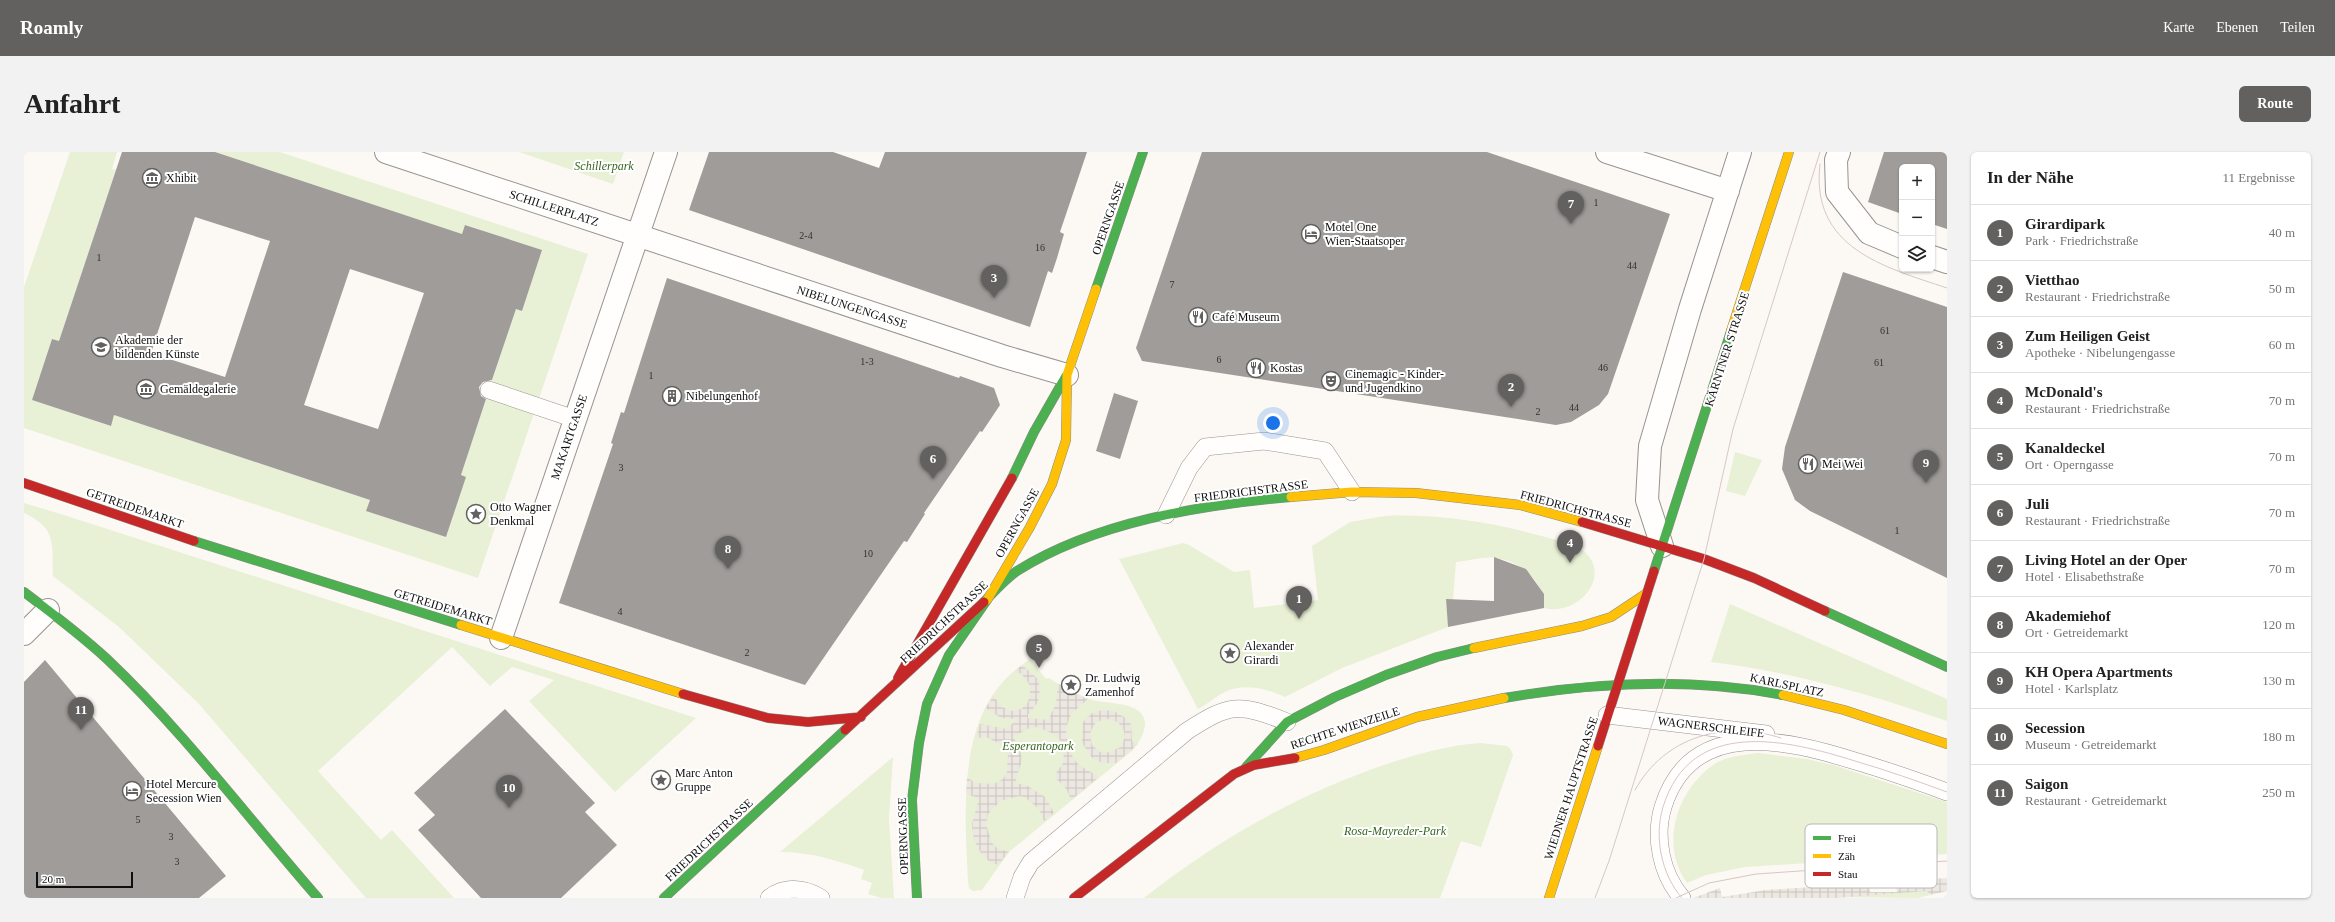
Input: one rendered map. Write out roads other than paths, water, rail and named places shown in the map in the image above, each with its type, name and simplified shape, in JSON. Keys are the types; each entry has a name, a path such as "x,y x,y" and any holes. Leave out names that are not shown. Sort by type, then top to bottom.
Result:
{"main road":[{"name":"OPERNGASSE","path":"917,898 912,800 923,719 937,679 949,655 989,596 1030,527 1052,484 1066,440 1067,375 1143,152"},
{"name":"KÄRNTNER STRASSE","path":"1616,685 1714,390 1789,152"},
{"name":"FRIEDRICHSTRASSE","path":"894,686 1005,492 1034,432 1067,375"},
{"name":"GETREIDEMARKT","path":"24,483 149,527 673,691 768,718 808,722 861,716"},
{"name":"FRIEDRICHSTRASSE","path":"664,898 1016,572 1062,547 1109,530 1166,515 1271,499 1352,492 1416,493 1520,505 1662,546"},
{"path":"1662,546 1754,578 1947,667"},
{"path":"24,592 106,658 166,719 277,852 318,898"},
{"path":"1246,767 1287,722 1335,697 1386,675 1437,658 1490,644 1582,626 1611,617 1647,593"},
{"name":"KARLSPLATZ","path":"1616,685 1699,684 1775,693 1866,717 1947,744"},
{"name":"WIEDNER HAUPTSTRASSE","path":"1549,898 1616,685"},
{"name":"RECHTE WIENZEILE","path":"1074,898 1132,851 1246,767 1310,754 1416,718 1475,703 1541,692 1616,685"}],"street":[{"name":"SCHILLERPLATZ","path":"386,152 638,236"},
{"path":"638,236 666,152"},
{"path":"1607,152 1728,191"},
{"path":"1662,546 1647,500 1650,446 1690,309 1740,152"},
{"path":"1839,152 1836,160 1837,192 1870,233 1899,246"},
{"name":"NIBELUNGENGASSE","path":"638,236 1067,375"},
{"name":"MAKARTGASSE","path":"502,638 638,236"},
{"path":"1935,258 1947,262"},
{"path":"24,634 48,610"}],"lane":[{"path":"489,390 575,419"},
{"path":"1166,515 1189,468 1205,447 1264,441 1325,450 1352,492"},
{"path":"1014,898 1022,877 1031,862 1187,731 1209,717 1232,708 1254,710 1287,722"},
{"name":"WAGNERSCHLEIFE","path":"1607,715 1750,731 1814,748 1947,792"},
{"name":"WAGNERSCHLEIFE","path":"1682,898 1665,869 1661,854 1659,829 1666,799 1682,773 1700,756 1710,750 1733,743 1775,741 1814,748"},
{"path":"769,898 794,889 804,890 821,898"}],"tram line":[{"path":"1595,898 1609,861 1704,559 1733,429 1820,152"},
{"path":"1820,164 1820,193 1827,216 1839,235 1856,250 1876,262 1899,272 1947,288"},
{"path":"1635,790 1648,772 1663,757 1680,745 1698,737 1718,732 1739,731 1760,733 1781,738"},
{"path":"1682,898 1664,867 1661,855 1659,830 1660,819 1663,807 1677,778 1695,758 1718,747 1744,742 1772,742 1801,747 1867,764 1947,792"},
{"path":"1937,862 1947,861"},
{"path":"1676,898 1709,883 1756,874 1805,871"}],"place":[{"name":"Xhibit","path":"152,178"},
{"name":"Living Hotel an der Oper","path":"1571,224"},
{"name":"Motel One Wien-Staatsoper","path":"1311,234"},
{"name":"Zum Heiligen Geist","path":"994,298"},
{"name":"Café Museum","path":"1198,317"},
{"name":"Akademie der bildenden Künste","path":"101,347"},
{"name":"Kostas","path":"1256,368"},
{"name":"Cinemagic - Kinder- und Jugendkino","path":"1331,381"},
{"name":"Gemäldegalerie","path":"146,389"},
{"name":"Nibelungenhof","path":"672,396"},
{"name":"Vietthao","path":"1511,407"},
{"name":"Mei Wei","path":"1808,464"},
{"name":"Juli","path":"933,479"},
{"name":"KH Opera Apartments","path":"1926,483"},
{"name":"Otto Wagner Denkmal","path":"476,514"},
{"name":"McDonald's","path":"1570,563"},
{"name":"Akademiehof","path":"728,569"},
{"name":"Girardipark","path":"1299,619"},
{"name":"Alexander Girardi","path":"1230,653"},
{"name":"Kanaldeckel","path":"1039,668"},
{"name":"Dr. Ludwig Zamenhof","path":"1071,685"},
{"name":"Saigon","path":"81,730"},
{"name":"Marc Anton Gruppe","path":"661,780"},
{"name":"Hotel Mercure Secession Wien","path":"132,791"},
{"name":"Secession","path":"509,808"}],"park label":[{"name":"Schillerpark","path":"604,166"},
{"name":"Esperantopark","path":"1038,746"},
{"name":"Rosa-Mayreder-Park","path":"1395,831"}]}
